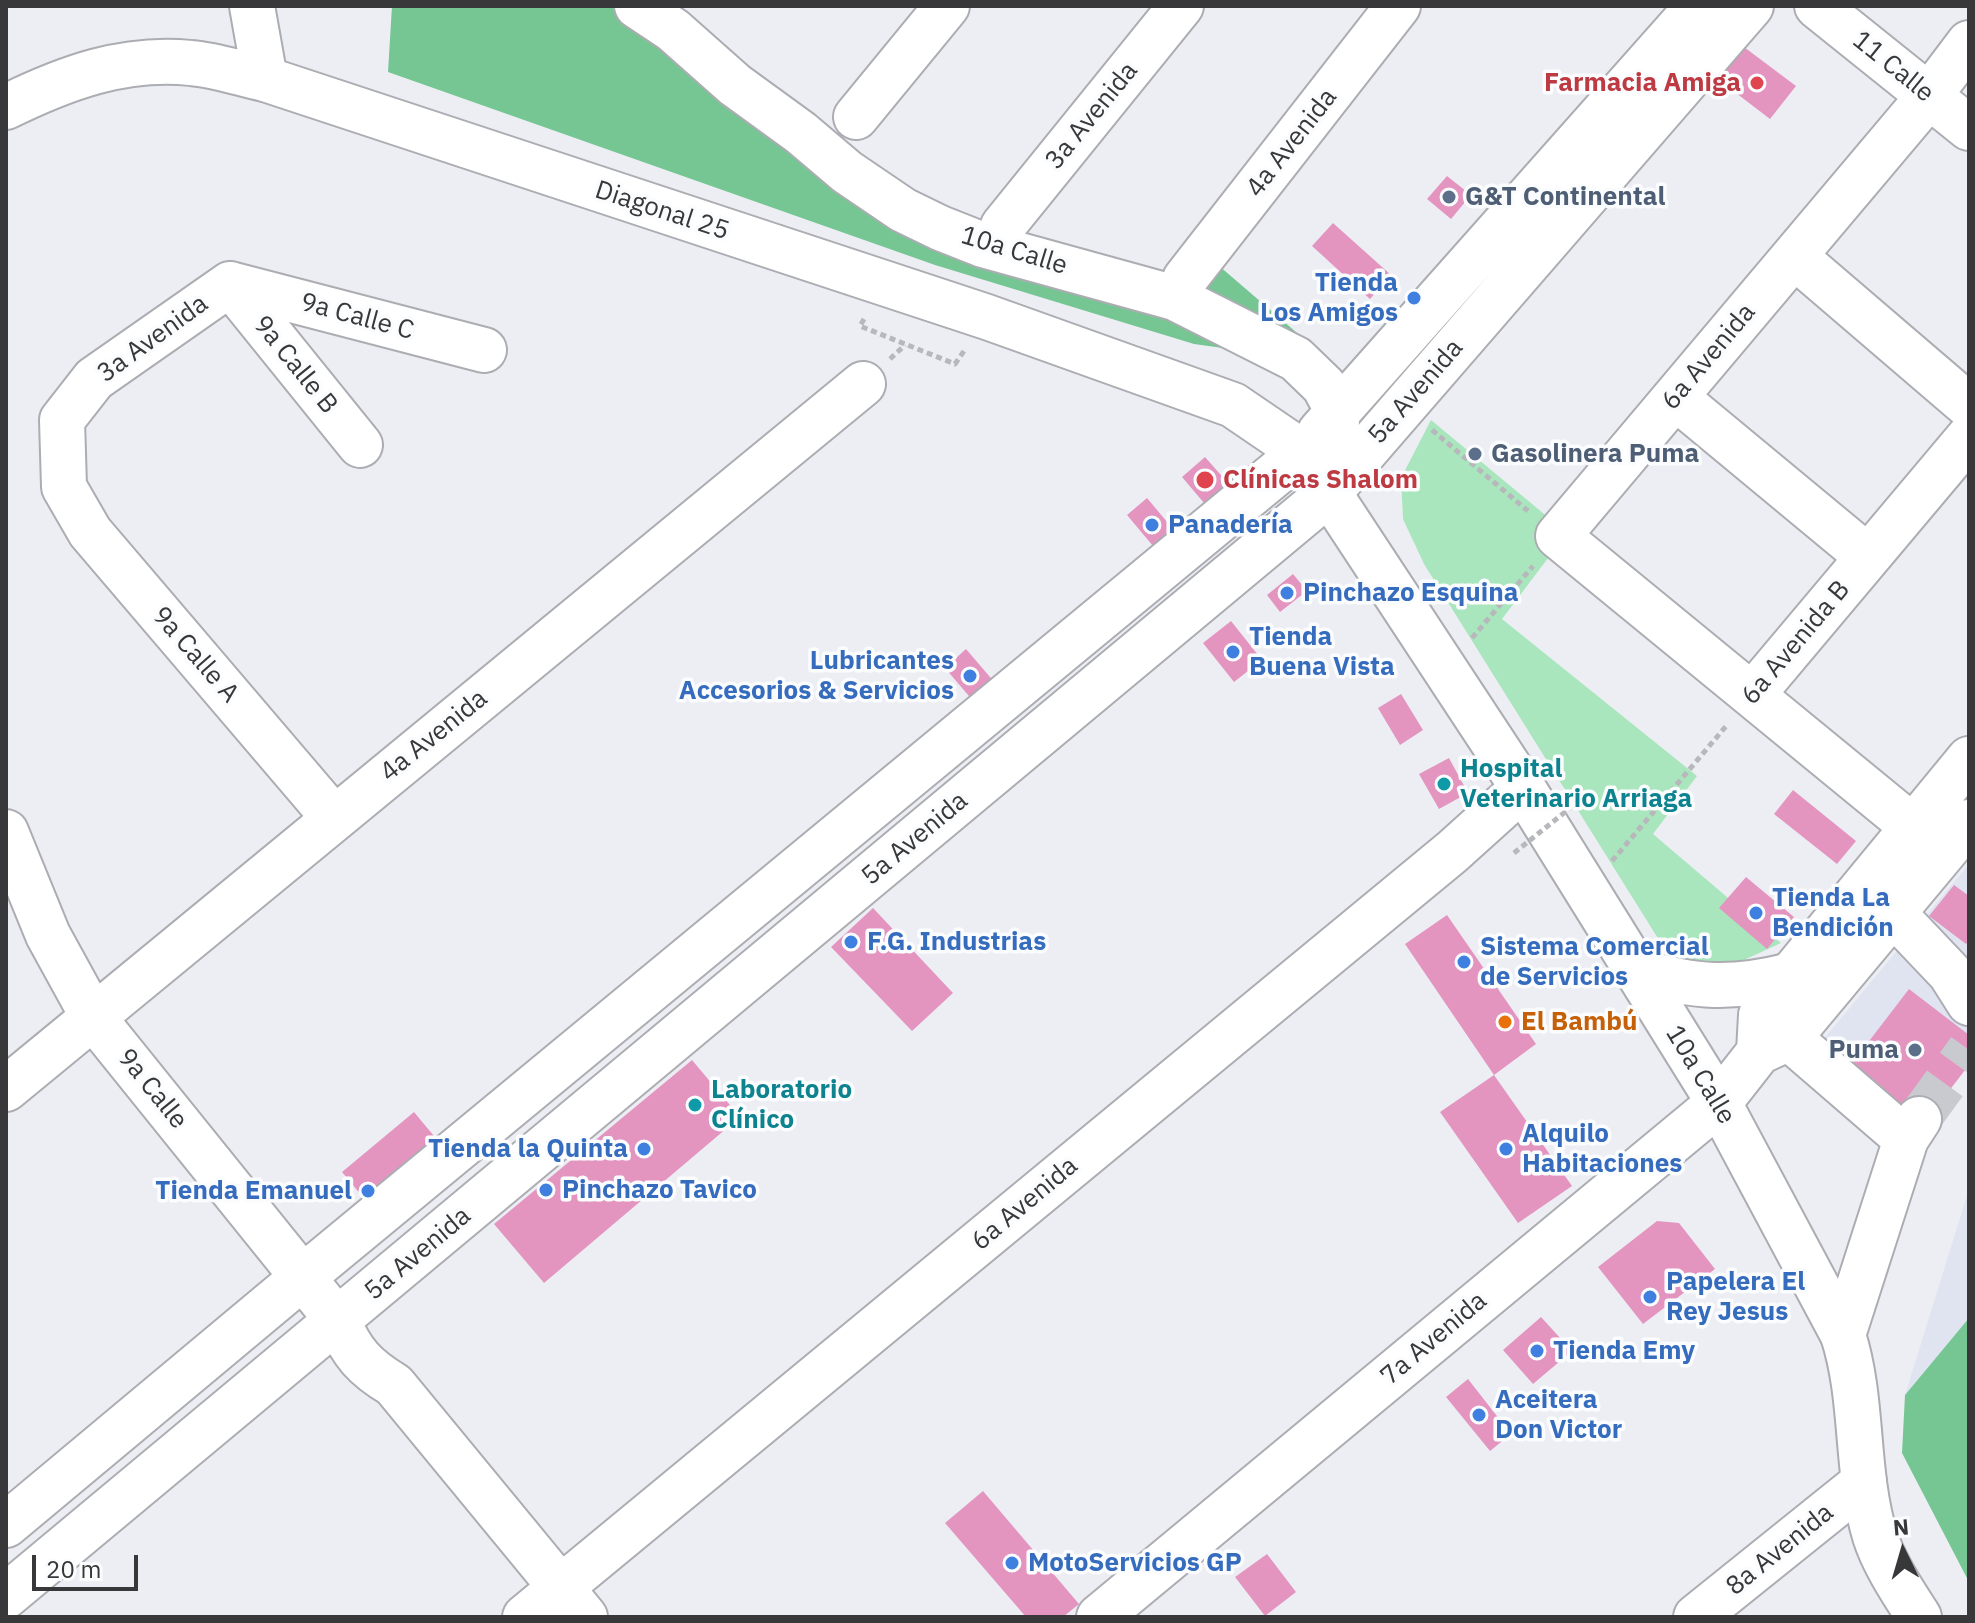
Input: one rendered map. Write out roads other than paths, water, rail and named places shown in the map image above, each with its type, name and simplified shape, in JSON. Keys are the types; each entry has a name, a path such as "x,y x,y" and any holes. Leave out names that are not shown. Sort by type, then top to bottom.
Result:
{"street":[{"path":"252,6 265,79"},
{"name":"10a Calle","path":"637,6 673,30 735,85 801,133 847,172 903,210 983,245 1153,290 1204,311 1296,359 1324,386 1338,412"},
{"path":"856,117 947,6"},
{"name":"3a Avenida","path":"1003,226 1181,6"},
{"name":"4a Avenida","path":"1185,279 1398,6"},
{"name":"5a Avenida","path":"6,1525 1302,452 1698,6"},
{"name":"5a Avenida","path":"6,1596 1328,494 1751,6"},
{"name":"11 Calle","path":"1817,6 1969,128"},
{"name":"6a Avenida","path":"1752,695 1558,536 1929,96 1969,43"},
{"name":"Diagonal 25","path":"6,107 47,87 114,65 191,63 265,79 987,317 1204,394 1233,405 1302,452"},
{"path":"1794,256 1969,406"},
{"name":"3a Avenida","path":"64,487 62,420 94,379 230,284"},
{"name":"9a Calle C","path":"230,284 484,350"},
{"name":"9a Calle B","path":"230,284 360,445"},
{"name":"4a Avenida","path":"6,1089 863,384"},
{"path":"1675,397 1868,557"},
{"path":"1328,494 1338,412"},
{"name":"6a Avenida B","path":"1752,695 1969,437"},
{"name":"10a Calle","path":"1302,452 1523,788 1719,1103 1843,1335 1853,1367 1864,1482 1875,1537 1919,1617"},
{"name":"9a Calle A","path":"64,487 90,532 334,818"},
{"path":"1752,695 1913,827"},
{"path":"951,742 984,781"},
{"path":"1843,1335 1913,1129 1774,1045 1761,1015 1969,759"},
{"name":"6a Avenida","path":"525,1617 573,1602 1523,788"},
{"name":"7a Avenida","path":"1099,1617 1719,1103 1893,913 1969,822"},
{"name":"9a Calle","path":"6,832 48,935 93,1017 301,1278 338,1321 365,1335 384,1358 394,1385 573,1602"},
{"path":"1893,913 1963,977"},
{"path":"1637,971 1675,982 1713,987 1753,984 1791,975"},
{"name":"8a Avenida","path":"1696,1617 1864,1482"}],"tunnel":[{"path":"1919,1119 1969,1050"}],"place":[{"name":"Farmacia Amiga","path":"1757,83"},
{"name":"G&T Continental","path":"1449,197"},
{"name":"Tienda Los Amigos","path":"1414,298"},
{"name":"Gasolinera Puma","path":"1475,454"},
{"name":"Clínicas Shalom","path":"1205,480"},
{"name":"Panadería","path":"1152,525"},
{"name":"Pinchazo Esquina","path":"1287,593"},
{"name":"Tienda Buena Vista","path":"1233,652"},
{"name":"Lubricantes Accesorios & Servicios","path":"970,676"},
{"name":"Hospital Veterinario Arriaga","path":"1444,784"},
{"name":"Tienda La Bendición","path":"1756,913"},
{"name":"F.G. Industrias","path":"851,942"},
{"name":"Sistema Comercial de Servicios","path":"1464,962"},
{"name":"El Bambú","path":"1505,1022"},
{"name":"Puma","path":"1915,1050"},
{"name":"Laboratorio Clínico","path":"695,1105"},
{"name":"Tienda la Quinta","path":"644,1149"},
{"name":"Alquilo Habitaciones","path":"1506,1149"},
{"name":"Pinchazo Tavico","path":"546,1190"},
{"name":"Tienda Emanuel","path":"368,1191"},
{"name":"Papelera El Rey Jesus","path":"1650,1297"},
{"name":"Tienda Emy","path":"1537,1351"},
{"name":"Aceitera Don Victor","path":"1479,1415"},
{"name":"MotoServicios GP","path":"1012,1563"}]}
